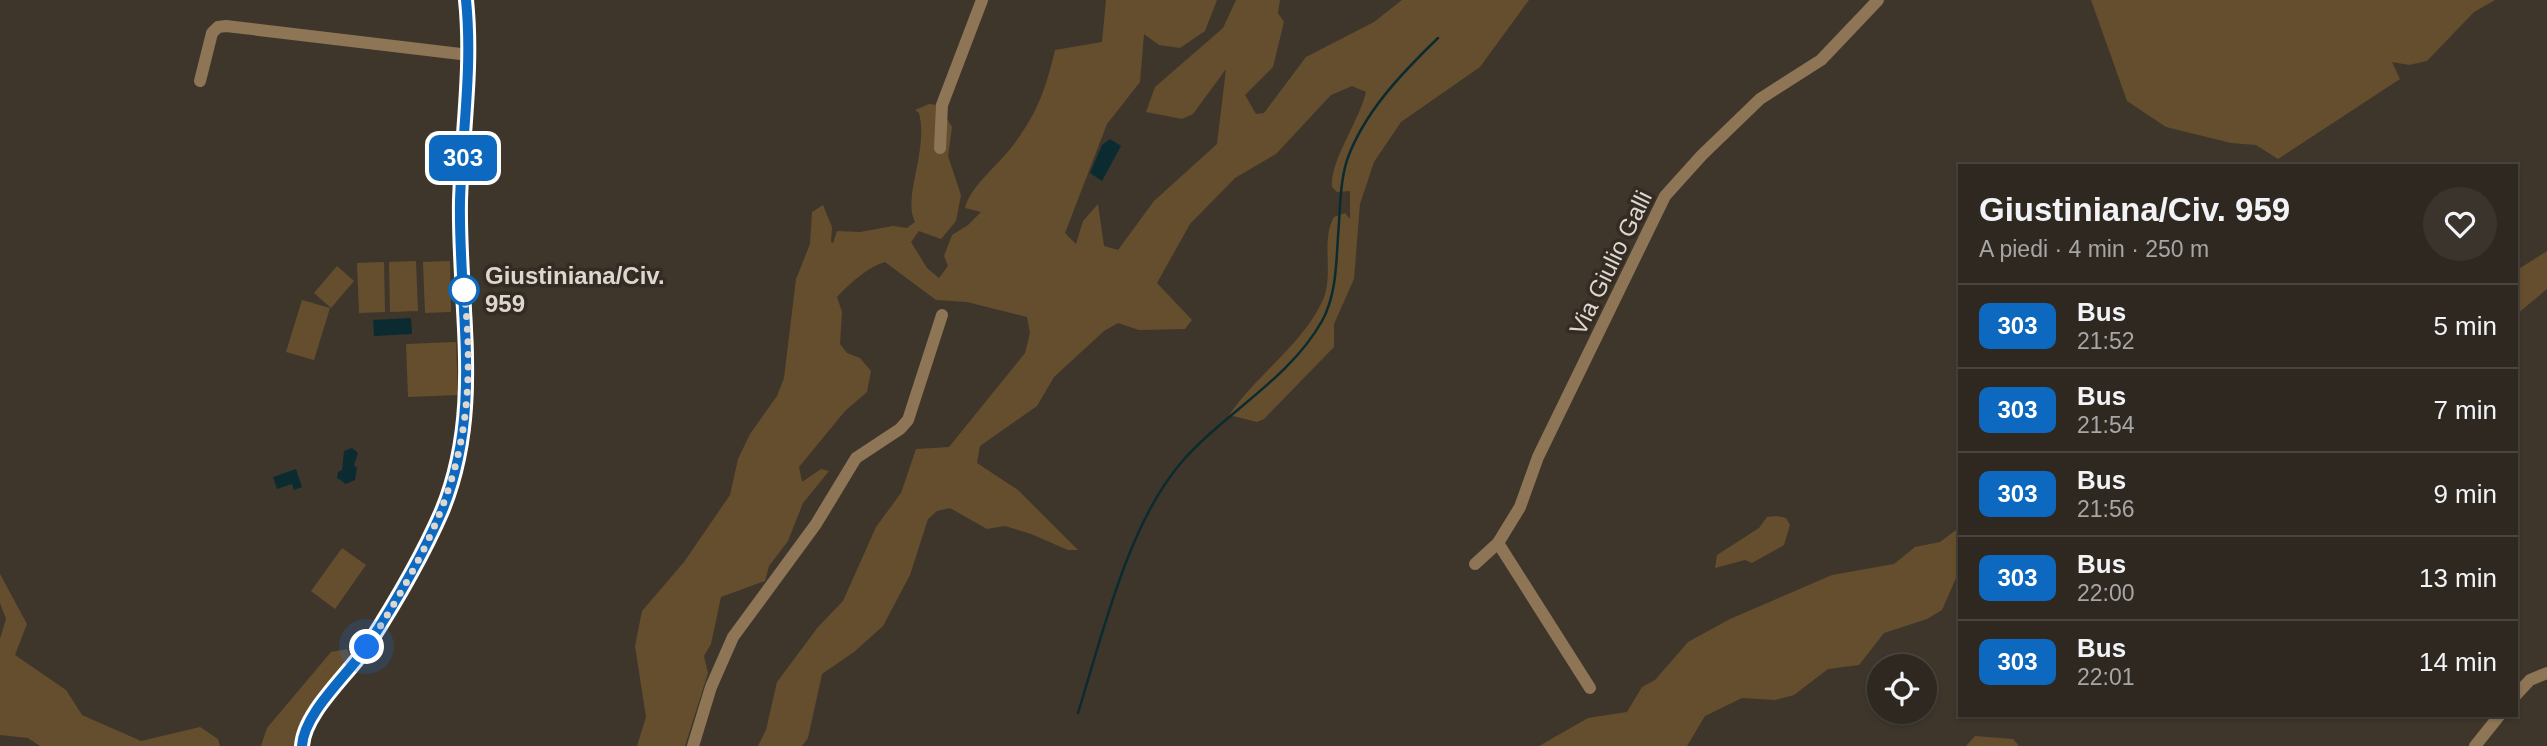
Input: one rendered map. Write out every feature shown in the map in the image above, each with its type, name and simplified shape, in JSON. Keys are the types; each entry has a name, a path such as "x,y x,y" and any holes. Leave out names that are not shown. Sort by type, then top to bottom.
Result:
{"street":[{"path":"302,746 310,721 361,656 420,554 445,502 460,454 468,387 460,204 469,55 466,0"},
{"path":"940,148 942,105 958,69 982,0"},
{"name":"Via Giulio Galli","path":"1475,564 1498,543 1520,507 1538,457 1665,196 1702,155 1760,99 1821,60 1878,0"},
{"path":"200,81 212,33 218,27 226,26 469,55"},
{"path":"693,746 710,687 730,641 816,524 856,458 900,429 908,420 942,315"},
{"path":"1498,543 1590,688"},
{"path":"2518,693 2530,680 2547,673"},
{"path":"2474,746 2498,717"}],"shaded area":[{"path":"1106,0 1217,0 1205,31 1180,48 1159,45 1144,34 1140,82 1107,124 1065,233 1076,244 1083,221 1098,204 1104,246 1118,250 1154,201 1217,144 1226,69 1193,114 1182,119 1146,112 1155,87 1223,28 1236,0 1280,0 1278,13 1284,22 1273,67 1245,95 1256,114 1264,113 1306,57 1374,22 1402,0 1529,0 1480,67 1401,122 1374,162 1360,204 1354,279 1334,324 1334,347 1264,419 1257,422 1229,415 1252,386 1302,333 1326,292 1330,227 1334,217 1345,213 1350,219 1350,191 1337,192 1332,187 1335,165 1366,92 1352,86 1331,95 1276,154 1235,178 1190,224 1157,283 1192,320 1185,329 1139,330 1118,323 1104,331 1054,377 1037,406 980,446 977,463 1018,490 1078,550 1068,550 1005,526 987,529 950,508 937,511 928,519 910,575 883,626 854,652 822,674 808,738 802,746 758,746 766,730 777,682 818,627 843,601 876,527 901,493 916,449 949,447 1025,353 1030,333 1027,317 967,302 936,300 885,262 872,267 853,282 837,297 842,312 840,344 847,353 860,358 871,371 867,392 845,411 799,467 802,482 821,469 829,471 803,503 788,541 769,566 765,581 721,597 711,644 704,656 708,673 685,746 637,746 646,717 635,646 642,611 684,562 730,495 738,459 750,434 777,396 784,378 796,279 810,244 812,212 823,205 832,227 833,243 837,231 860,232 893,226 907,228 915,222 912,200 921,128 919,113 915,110 929,104 938,105 952,127 948,156 961,195 956,221 941,239 919,231 911,242 927,268 939,278 948,266 944,256 952,235 968,225 981,212 965,208 968,200 979,183 1008,152 1029,121 1044,88 1055,50 1102,42"},
{"path":"2091,0 2495,0 2474,12 2427,61 2409,65 2392,62 2400,79 2278,159 2256,145 2231,143 2166,127 2127,101"},
{"path":"2547,251 2547,289 2518,313 2518,269"},
{"path":"416,261 418,311 390,312 389,262"},
{"path":"450,261 451,312 425,313 423,262"},
{"path":"384,262 385,312 359,313 357,263"},
{"path":"337,266 354,281 331,308 314,293"},
{"path":"302,300 330,308 314,360 286,352"},
{"path":"456,342 458,395 408,397 406,344"},
{"path":"1767,517 1786,518 1790,525 1784,545 1752,563 1745,560 1715,568 1717,555 1759,528"},
{"path":"1958,528 1958,574 1942,610 1927,619 1884,633 1859,665 1828,669 1794,695 1775,700 1742,698 1705,716 1687,746 1539,746 1588,718 1627,712 1642,687 1655,680 1688,642 1730,619 1832,575 1894,564 1915,547 1940,542"},
{"path":"342,548 366,565 335,609 311,591"},
{"path":"0,574 27,624 15,655 66,690 82,715 141,741 200,727 218,739 220,746 40,746 28,738 0,735 0,639 6,619 0,603"},
{"path":"347,649 351,657 307,711 300,723 294,746 261,746 267,728 331,652"},
{"path":"1975,736 2013,739 2019,746 1966,746"}],"water":[{"path":"1110,139 1121,146 1102,181 1090,173 1102,145"},
{"path":"411,318 412,334 374,336 373,320"},
{"path":"352,448 358,453 354,465 357,468 355,480 346,484 337,478 338,472 342,470 344,451"},
{"path":"296,469 302,487 294,490 292,484 277,489 273,477"}],"waterway":[{"path":"1078,713 1107,616 1131,549 1146,518 1180,464 1292,361 1322,321 1334,286 1343,175 1354,142 1385,94 1438,38"}],"bus line":[{"name":"303","path":"302,746 302,738 310,721 361,656 420,554 447,497 462,446 468,375 460,204 469,77 466,0"}],"place":[{"name":"Giustiniana/Civ. 959","path":"464,290"}],"route":[{"path":"367,647 431,533 457,466 464,436 468,387 464,290"}]}
